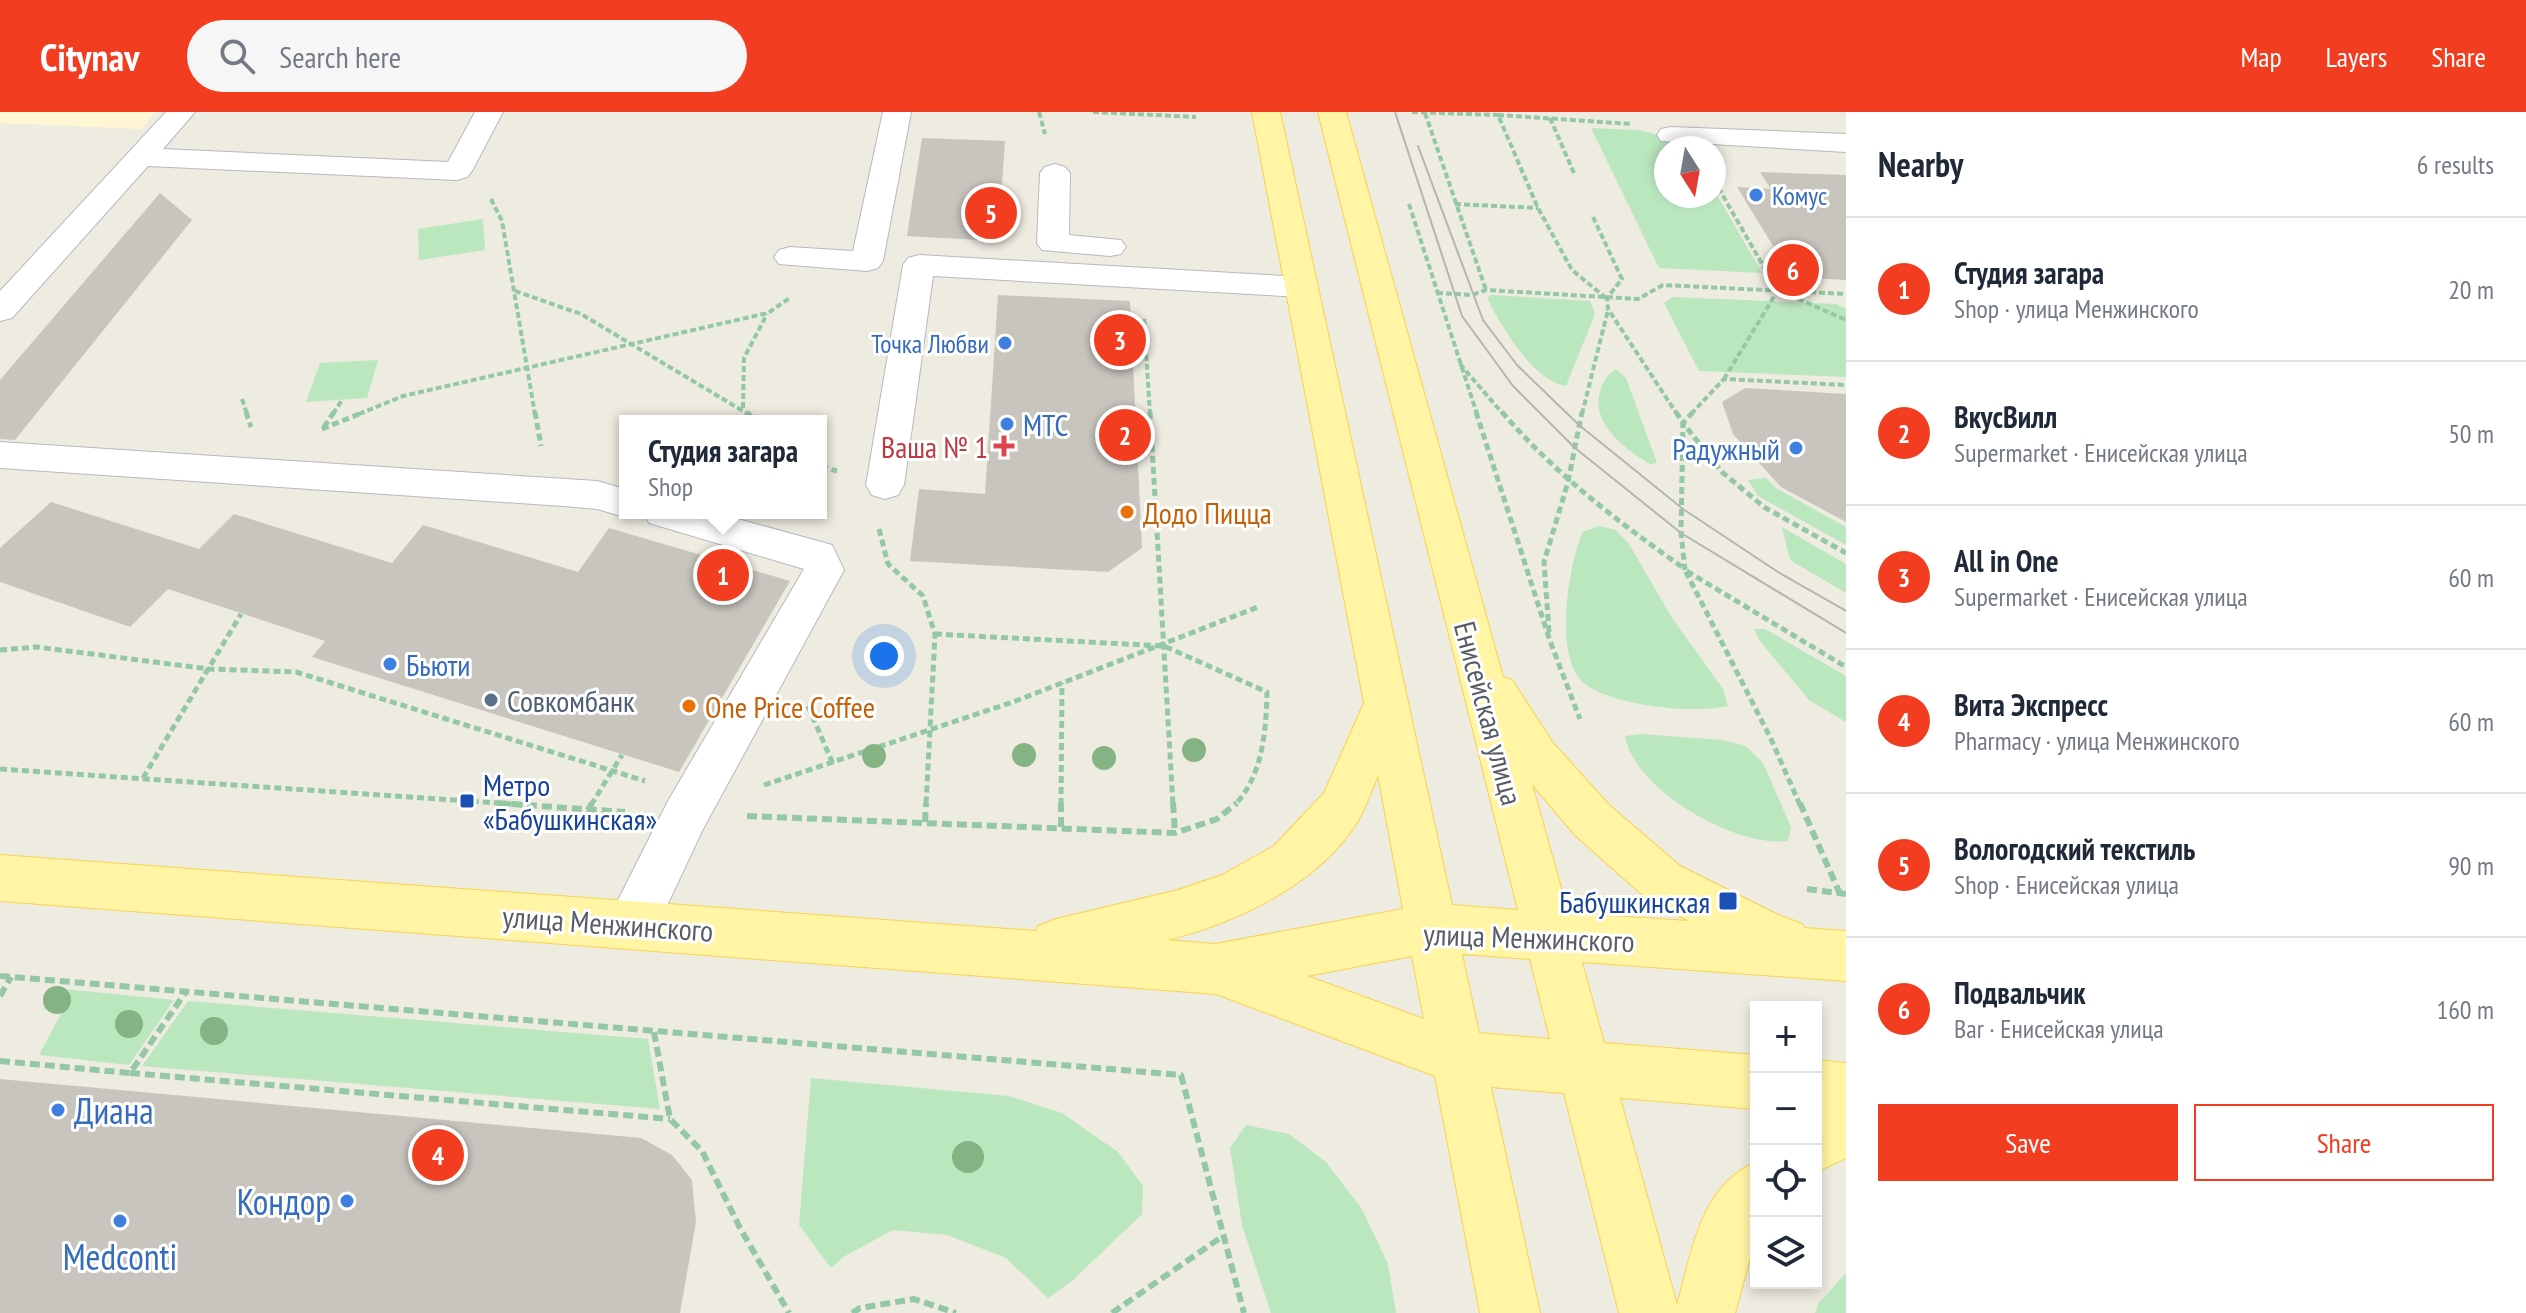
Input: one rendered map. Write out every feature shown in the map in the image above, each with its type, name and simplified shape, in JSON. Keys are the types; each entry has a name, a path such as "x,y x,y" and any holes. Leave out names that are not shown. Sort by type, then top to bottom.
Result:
{"main road":[{"path":"1266,112 1510,1313"},
{"name":"Енисейская улица","path":"1332,112 1649,1313"},
{"path":"1473,655 1537,757 1592,820 1663,882 1767,936 1835,955"},
{"path":"1006,954 1178,914 1236,893 1291,862 1341,807 1387,701"},
{"name":"улица Менжинского","path":"0,878 1215,969 1431,928 1835,955"},
{"name":"улица Менжинского","path":"1215,969 1459,1058 1750,1082"},
{"path":"1822,1088 1846,1090"},
{"path":"1822,1141 1846,1128"},
{"path":"1705,1313 1729,1224 1750,1198"}],"lane":[{"path":"170,112 181,112"},
{"path":"0,311 181,112"},
{"path":"139,157 457,171 489,112"},
{"path":"867,261 897,112"},
{"path":"1714,112 1730,138"},
{"path":"1671,135 1846,143"},
{"path":"248,186 265,162"},
{"path":"1055,173 1053,243 1299,273"},
{"path":"800,258 1142,277 1299,273"},
{"path":"885,485 919,265"},
{"path":"0,455 563,492 597,495 619,501"},
{"path":"632,925 691,806 824,570 818,556 685,519"}],"path":[{"path":"1093,112 1196,117"},
{"path":"1412,112 1517,114 1628,123 1671,135"},
{"path":"1425,113 1486,290"},
{"path":"1498,115 1538,208 1572,270 1607,298"},
{"path":"1550,118 1574,173"},
{"path":"457,171 486,190 502,221 539,442 563,492"},
{"path":"1405,192 1550,641 1585,728"},
{"path":"1726,201 1778,290 1846,320"},
{"path":"1455,204 1538,208"},
{"path":"1550,641 1544,562 1568,482 1608,309 1607,298 1622,279 1593,217"},
{"path":"743,408 740,372 747,342 768,313 798,293 800,258"},
{"path":"1142,277 1175,833"},
{"path":"1437,293 1472,295 1486,290 1638,299 1663,285 1846,294"},
{"path":"1778,290 1724,379 1683,423 1681,533 1685,570 1794,787 1843,894"},
{"path":"515,291 581,314 743,408 749,415"},
{"path":"1608,309 1683,423 1722,472 1764,507 1846,553"},
{"path":"310,432 403,396 768,313"},
{"path":"1458,361 1511,426 1568,482 1685,570 1846,667"},
{"path":"1724,379 1846,385"},
{"path":"323,428 342,400"},
{"path":"885,485 879,531 888,564 923,596 935,634 925,822"},
{"path":"0,650 37,647 209,669 296,672 612,772 691,806 931,729 1164,646 1258,607"},
{"path":"143,778 241,614"},
{"path":"0,769 588,810 691,806 788,815 1175,833 1219,818 1250,789 1266,740 1267,692 1164,646 935,634"},
{"path":"1061,827 1062,683"},
{"path":"588,810 622,755"},
{"path":"1794,886 1843,894"},
{"path":"0,976 1181,1075 1244,1313"},
{"path":"0,996 11,977"},
{"path":"130,1073 186,992"},
{"path":"654,1032 670,1119"},
{"path":"0,1061 670,1119 691,1134 704,1150 733,1215 789,1313"},
{"path":"1112,1313 1224,1236"},
{"path":"852,1313 860,1308 914,1299 956,1313"}],"shaded area":[{"path":"0,112 156,112 141,129 0,123"}],"green space":[{"path":"1591,128 1639,130 1662,136 1654,136 1654,208 1724,208 1762,273 1659,268"},
{"path":"483,219 485,250 419,260 418,229"},
{"path":"1491,295 1590,301 1595,314 1566,386 1541,374 1519,351 1487,298"},
{"path":"1673,297 1836,304 1846,309 1846,377 1699,371 1664,303"},
{"path":"378,360 367,398 306,402 320,363"},
{"path":"1616,369 1626,378 1657,463 1650,464 1630,451 1604,423 1598,401 1605,380"},
{"path":"1766,478 1776,488 1846,527 1846,545 1758,496 1748,480"},
{"path":"1599,526 1616,530 1629,544 1672,618 1723,689 1728,706 1696,709 1634,703 1598,692 1585,684 1575,672 1566,633 1572,566 1583,532"},
{"path":"1782,527 1846,564 1846,593 1790,560"},
{"path":"1754,629 1765,629 1846,676 1846,722 1809,700 1759,640"},
{"path":"1641,734 1722,740 1746,746 1763,763 1791,827 1788,841 1766,841 1742,835 1716,825 1667,795 1632,756 1625,736"},
{"path":"54,988 174,1000 129,1065 39,1055 62,1012 43,1009"},
{"path":"188,1001 648,1039 660,1109 142,1066"},
{"path":"811,1078 1009,1096 1062,1113 1118,1152 1143,1186 1142,1214 1072,1281 1048,1298 1006,1258 947,1235 893,1230 845,1256 831,1268 799,1225"},
{"path":"1246,1125 1289,1134 1326,1162 1362,1209 1388,1264 1396,1313 1271,1313 1242,1225 1230,1148"},
{"path":"1846,1273 1846,1313 1815,1313 1818,1304"}],"building":[{"path":"922,138 1005,141 998,241 907,236"},
{"path":"1760,172 1846,175 1846,280 1792,277 1737,187 1771,189"},
{"path":"160,193 192,220 15,440 0,439 0,380"},
{"path":"998,295 1130,301 1142,548 1108,572 910,561 919,489 985,494"},
{"name":"Радужный","path":"1745,388 1846,394 1846,522 1781,487 1733,434 1722,402"},
{"path":"51,502 199,549 234,514 392,563 423,525 578,572 609,528 790,581 679,772 312,657 325,641 168,589 130,627 0,582 0,548"},
{"name":"Кондор","path":"0,1079 641,1138 672,1155 692,1180 696,1222 680,1313 0,1313"}],"tram line":[{"path":"1395,112 1462,316 1513,386 1575,448 1681,533 1846,633"},
{"path":"1418,146 1483,320 1517,365 1579,425 1683,509 1778,572 1846,611"}],"place":[{"name":"Комус","path":"1756,195"},
{"name":"Вологодский текстиль","path":"991,213"},
{"name":"Подвальчик","path":"1793,270"},
{"name":"All in One","path":"1120,340"},
{"name":"Точка Любви","path":"1005,343"},
{"name":"МТС","path":"1007,424"},
{"name":"ВкусВилл","path":"1125,435"},
{"name":"Ваша № 1","path":"1004,446"},
{"name":"Радужный","path":"1796,448"},
{"name":"Додо Пицца","path":"1127,512"},
{"name":"Студия загара","path":"723,575"},
{"name":"Бьюти","path":"390,664"},
{"name":"Совкомбанк","path":"491,700"},
{"name":"One Price Coffee","path":"689,706"},
{"name":"Метро «Бабушкинская»","path":"467,801"},
{"name":"Бабушкинская","path":"1728,901"},
{"name":"Диана","path":"58,1110"},
{"name":"Вита Экспресс","path":"438,1155"},
{"name":"Кондор","path":"347,1201"},
{"name":"Medconti","path":"120,1221"}]}
